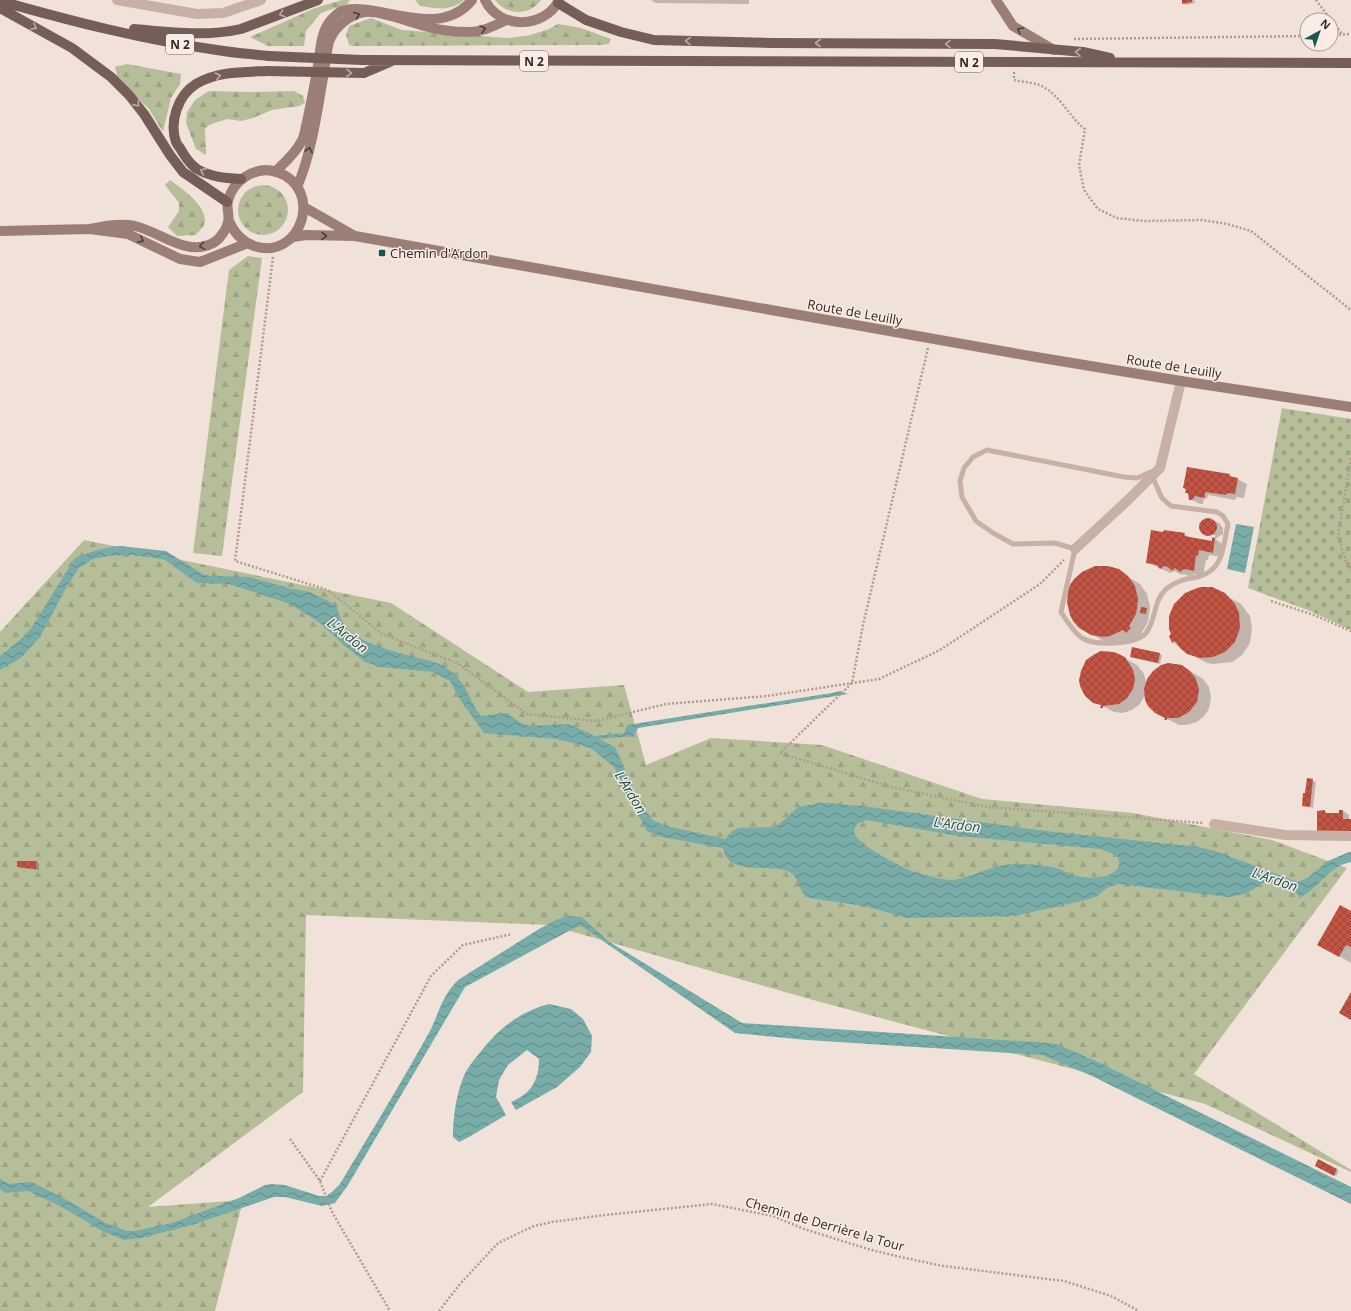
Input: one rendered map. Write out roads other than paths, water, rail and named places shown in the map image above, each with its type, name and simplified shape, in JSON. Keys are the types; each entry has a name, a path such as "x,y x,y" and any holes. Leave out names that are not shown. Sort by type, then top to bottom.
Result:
{"main road":[{"path":"93,26 173,32 219,33 241,29 318,0"},
{"path":"275,172 292,155 302,141 313,97 322,37 328,23 342,9 360,2 376,2 415,12 443,15 455,14 468,6 472,0"},
{"path":"485,0 495,13 506,20 518,23 530,22 541,18 551,12 559,1 586,20 621,32 654,40 772,43 995,44 1083,52 1130,62"},
{"path":"996,0 1013,26 1054,50"},
{"name":"N 2","path":"0,1 93,26 217,50 269,56 362,60 1351,63"},
{"path":"0,8 72,48 111,77 144,114 170,155 183,172 227,202"},
{"path":"297,187 304,172 307,159 330,41 336,29 348,18 365,12 380,13 426,27 470,32 485,29 506,20"},
{"path":"240,180 216,177 196,168 186,158 176,143 173,127 176,109 183,96 196,84 213,76 236,72 268,71 364,73 396,60"},
{"path":"260,171 275,172 284,175 291,180 301,193 304,207 301,223 293,237 284,243 274,247 256,247 239,238 233,230 227,212 227,202 232,190 240,180 247,175 260,171"},
{"path":"304,207 355,236"},
{"path":"90,229 112,225 135,226 180,245 200,248 214,243 225,230 229,221"},
{"path":"0,231 90,229 128,234 180,259 200,262 248,243"},
{"path":"293,237 306,235 355,236"},
{"name":"Route de Leuilly","path":"355,236 930,338 1181,381 1351,407"}],"street":[{"path":"116,0 197,14 223,13 261,0"},
{"path":"1075,549 1160,468 1181,381"},
{"path":"1214,824 1285,835 1351,836"}],"lane":[{"path":"1152,476 1162,498 1171,506 1217,512 1223,516 1228,524 1221,559 1216,567 1204,575 1184,579 1175,583 1165,591 1159,598 1148,631 1143,636 1131,642 1099,643 1082,638 1066,621 1061,612 1075,549 1055,543 1013,544 993,533 976,521 962,497 960,481 964,468 973,458 987,450 1124,477 1137,478 1160,468"}],"water":[{"path":"1236,524 1254,527 1245,573 1227,569"},
{"name":"L'Ardon","path":"120,546 166,551 203,574 210,576 250,577 289,588 310,592 336,605 344,625 360,638 386,649 434,662 451,671 463,684 480,716 507,713 521,723 530,726 569,724 595,736 624,733 627,725 840,691 848,694 638,728 634,736 599,739 615,747 642,807 654,821 666,826 725,839 732,831 739,828 776,827 798,807 829,803 870,807 1046,831 1199,847 1215,851 1298,882 1309,877 1328,861 1349,852 1351,852 1351,862 1336,868 1313,889 1299,898 1298,894 1276,886 1269,881 1245,894 1229,897 1118,884 1107,888 1097,896 1086,900 1015,916 907,918 864,906 809,898 802,892 795,876 787,871 740,866 726,857 723,848 662,837 647,831 620,782 614,767 592,749 556,739 484,733 461,701 450,681 433,672 381,667 365,662 320,623 290,604 229,584 197,583 165,560 130,555 107,556 93,559 79,568 66,588 40,637 21,658 0,670 0,656 22,638 32,627 75,558 98,550","holes":["866,820 959,836 1100,849 1118,857 1119,864 1117,869 1112,873 1106,876 1091,878 1078,876 1048,866 1016,864 992,868 954,880 945,879 912,871 891,861 865,845 855,835 854,831 857,824"]},
{"path":"568,916 582,917 608,941 742,1023 1050,1043 1059,1045 1100,1063 1351,1187 1351,1204 1092,1076 1042,1055 807,1040 735,1033 580,925 465,987 348,1185 335,1203 322,1206 285,1197 274,1197 192,1225 141,1238 124,1240 102,1231 62,1207 28,1191 6,1193 0,1189 0,1179 9,1184 32,1182 106,1223 127,1231 135,1231 172,1223 239,1198 265,1185 285,1185 319,1196 326,1196 340,1184 416,1056 447,994 458,980 539,929 556,920"},
{"path":"549,1004 571,1009 583,1019 592,1036 591,1052 580,1067 557,1087 516,1110 511,1102 524,1095 529,1090 535,1080 539,1067 539,1059 527,1050 508,1065 499,1080 496,1097 506,1115 459,1142 453,1137 454,1114 464,1075 485,1046 509,1023 527,1012"}],"place":[{"name":"Chemin d'Ardon","path":"382,253"}]}
